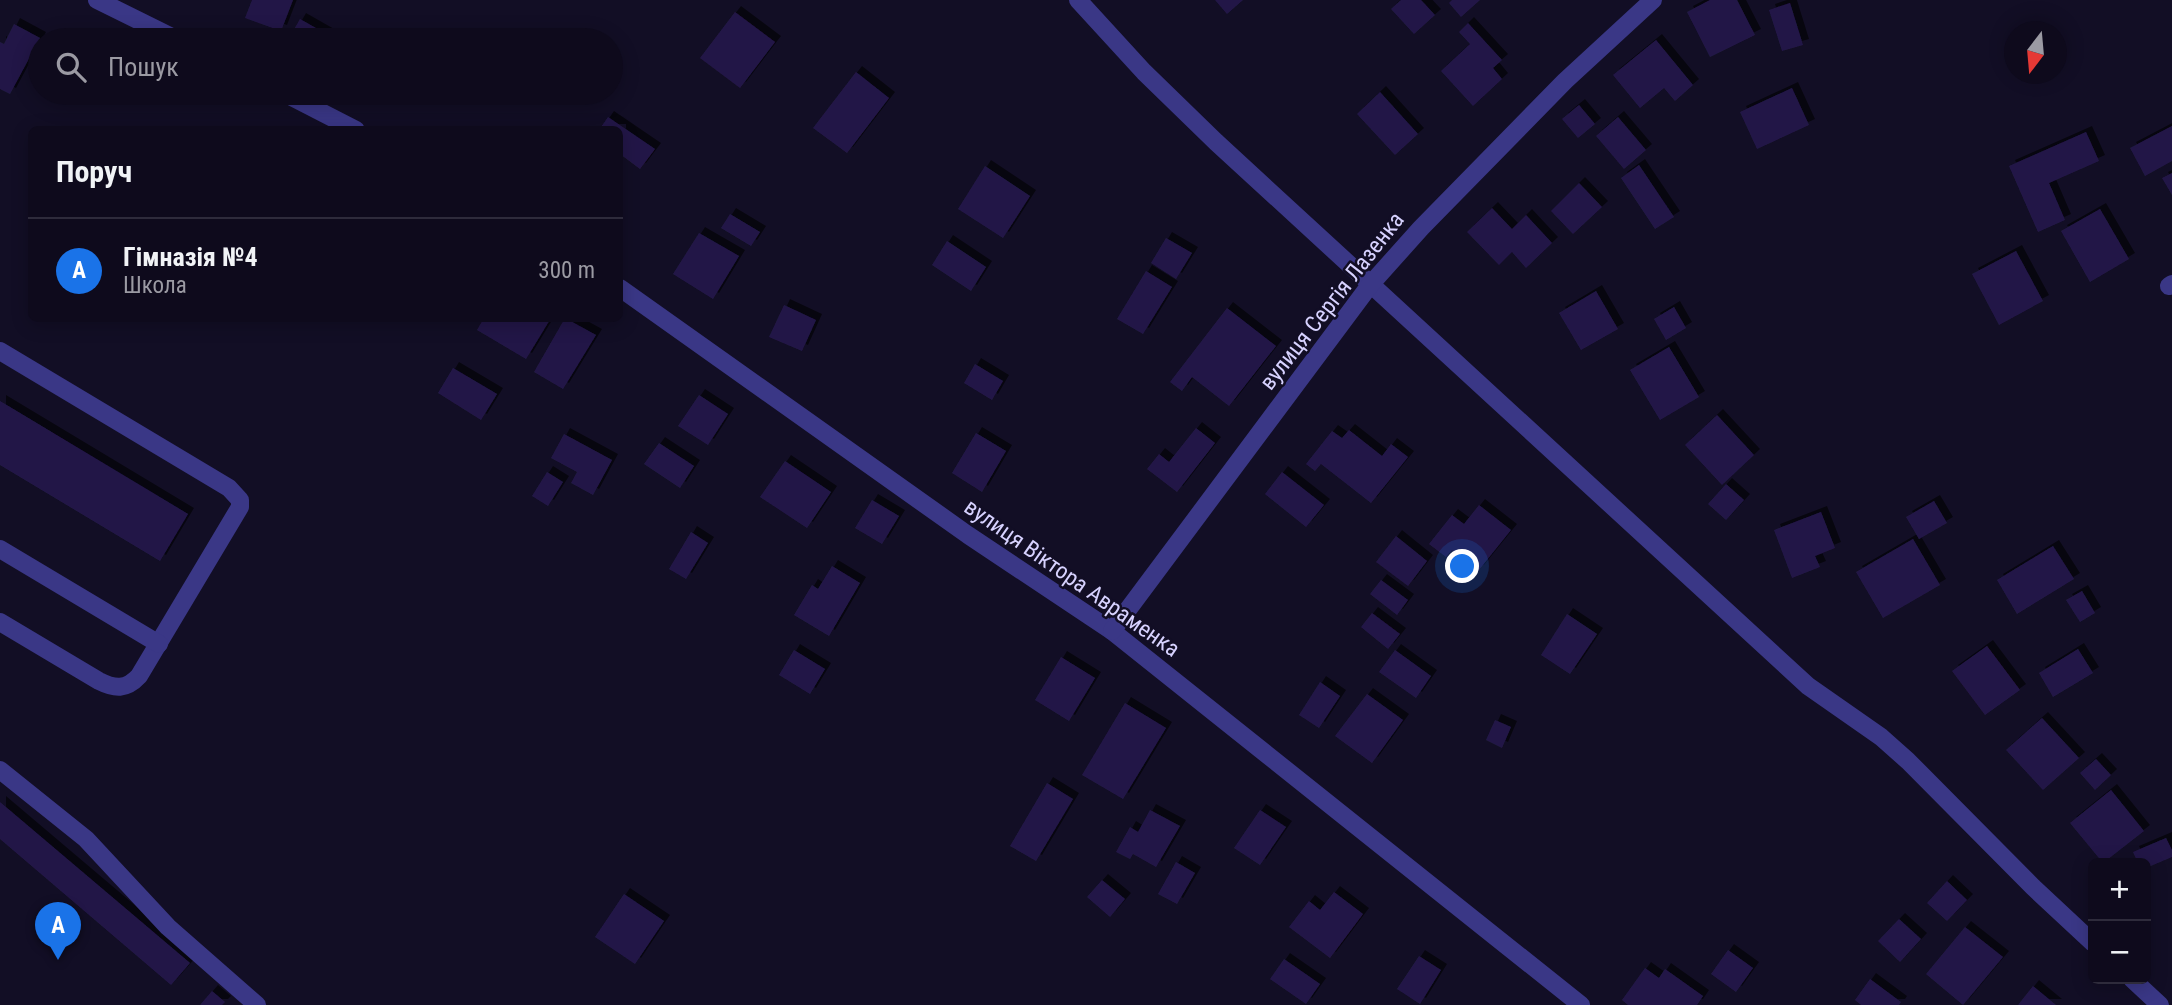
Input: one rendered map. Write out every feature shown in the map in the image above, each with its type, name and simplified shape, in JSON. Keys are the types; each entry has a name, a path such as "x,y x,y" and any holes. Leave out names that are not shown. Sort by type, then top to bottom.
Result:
{"street":[{"path":"97,0 154,28"},
{"path":"1078,0 1143,72 1188,116 1808,686 1881,737 1908,761 2088,938"},
{"name":"вулиця Сергія Лазенка","path":"1112,631 1370,285 1421,228 1565,81 1653,0"},
{"path":"307,105 348,126"},
{"name":"вулиця Віктора Авраменка","path":"623,290 968,535 1112,631 1581,1005"},
{"path":"0,351 229,488 240,500 236,516 132,684 122,688 111,687 0,622"},
{"path":"0,549 159,644"},
{"path":"0,770 86,839 169,927 257,1005"},
{"path":"2137,984 2160,1005"}],"building":[{"path":"252,0 293,0 282,28 273,28 245,18"},
{"path":"1215,0 1243,0 1227,14"},
{"path":"1401,0 1421,0 1435,15 1414,34 1391,9"},
{"path":"1452,0 1480,0 1461,17 1449,3"},
{"path":"1710,0 1737,0 1755,35 1710,57 1687,12"},
{"path":"1790,3 1803,45 1782,51 1769,10"},
{"path":"735,12 775,42 740,88 700,58"},
{"path":"300,19 316,28 295,28"},
{"path":"1468,23 1502,60 1493,68 1502,79 1473,106 1441,71 1470,44 1459,32"},
{"path":"14,24 28,32 28,60 10,94 0,89 0,42 4,44"},
{"path":"1656,40 1693,85 1675,101 1664,88 1640,108 1613,75"},
{"path":"856,72 889,98 847,153 813,128"},
{"path":"1792,88 1809,125 1757,149 1740,112"},
{"path":"1380,92 1418,134 1395,155 1357,114"},
{"path":"1579,105 1595,124 1578,138 1562,119"},
{"path":"608,117 621,126 602,126"},
{"path":"1618,117 1646,150 1624,169 1596,136"},
{"path":"2172,126 2172,161 2145,176 2130,148"},
{"path":"623,127 655,149 640,169 623,156"},
{"path":"2086,132 2099,161 2049,183 2065,220 2038,232 2009,166"},
{"path":"1639,165 1674,217 1655,229 1621,178"},
{"path":"985,166 1030,196 1003,238 958,209"},
{"path":"2172,173 2172,195 2162,178"},
{"path":"1579,183 1602,207 1573,234 1551,211"},
{"path":"1492,208 1512,229 1526,215 1552,243 1526,268 1512,252 1499,265 1467,232"},
{"path":"2100,209 2129,259 2090,282 2061,231"},
{"path":"730,214 760,232 751,246 721,228"},
{"path":"699,233 739,256 713,299 673,274"},
{"path":"1166,238 1192,253 1176,279 1151,263"},
{"path":"947,241 986,267 971,291 932,265"},
{"path":"2016,251 2043,301 1999,325 1972,274"},
{"path":"1146,271 1172,287 1143,334 1117,319"},
{"path":"1596,291 1618,329 1581,350 1559,313"},
{"path":"784,305 816,320 802,351 769,337"},
{"path":"1674,307 1686,328 1666,340 1654,319"},
{"path":"1227,308 1276,346 1229,406 1192,377 1182,391 1170,382"},
{"path":"482,322 549,322 526,359 477,330"},
{"path":"563,322 572,322 596,335 563,389 534,372"},
{"path":"1669,347 1699,397 1660,420 1630,370"},
{"path":"975,364 1003,381 992,400 964,383"},
{"path":"453,368 497,394 481,420 438,393"},
{"path":"699,395 728,414 708,445 678,426"},
{"path":"0,401 188,514 160,561 0,465"},
{"path":"1717,415 1754,455 1722,485 1685,445"},
{"path":"1196,428 1215,443 1177,492 1147,469 1159,454 1169,462"},
{"path":"1349,430 1382,456 1391,444 1408,457 1371,503 1321,464 1315,471 1306,464 1332,431 1342,438"},
{"path":"976,433 1006,451 982,492 952,473"},
{"path":"564,434 612,460 593,495 571,483 577,472 551,458"},
{"path":"659,443 694,466 680,488 644,464"},
{"path":"785,461 831,492 807,528 760,497"},
{"path":"547,472 563,482 548,506 532,496"},
{"path":"1282,472 1324,505 1306,527 1265,494"},
{"path":"1726,484 1744,500 1726,520 1708,504"},
{"path":"872,500 899,516 882,544 855,528"},
{"path":"1934,501 1947,523 1919,539 1906,517"},
{"path":"1479,505 1511,530 1478,571 1452,550 1446,557 1429,544 1452,515 1464,524"},
{"path":"1821,512 1835,548 1815,556 1820,567 1792,578 1774,530"},
{"path":"691,532 708,543 686,579 669,569"},
{"path":"1396,536 1427,561 1408,586 1376,562"},
{"path":"1913,539 1940,585 1883,618 1856,572"},
{"path":"2053,546 2074,579 2017,614 1997,580"},
{"path":"832,566 860,583 829,636 794,615 812,585 818,589"},
{"path":"1381,580 1408,600 1397,615 1370,594"},
{"path":"2082,591 2095,613 2080,622 2066,600"},
{"path":"1372,613 1400,634 1388,649 1361,627"},
{"path":"1567,614 1597,634 1570,674 1541,655"},
{"path":"1987,646 2020,690 1985,715 1952,671"},
{"path":"2078,649 2093,673 2053,697 2039,673"},
{"path":"794,650 825,669 810,694 779,675"},
{"path":"1395,650 1431,676 1416,698 1379,672"},
{"path":"1061,657 1095,678 1069,721 1035,700"},
{"path":"1320,682 1340,696 1319,728 1299,715"},
{"path":"1367,694 1403,720 1372,763 1335,736"},
{"path":"1125,703 1166,728 1123,799 1082,775"},
{"path":"2042,718 2079,758 2043,790 2006,750"},
{"path":"1495,720 1511,727 1502,748 1486,740"},
{"path":"2096,759 2111,775 2095,790 2080,773"},
{"path":"1047,783 1073,799 1036,861 1010,846"},
{"path":"2111,790 2144,831 2109,858 2099,858 2070,823"},
{"path":"0,802 190,963 171,985 0,839"},
{"path":"1150,810 1180,826 1156,867 1133,854 1130,859 1116,852 1130,827 1138,832"},
{"path":"1260,810 1286,827 1260,865 1234,848"},
{"path":"2166,838 2172,850 2172,857 2151,866 2151,858 2136,858 2133,852"},
{"path":"1176,862 1195,873 1177,904 1158,894"},
{"path":"1102,880 1125,899 1110,917 1087,897"},
{"path":"1947,881 1967,900 1947,921 1927,903"},
{"path":"1334,892 1363,914 1330,958 1289,927 1309,901 1320,910"},
{"path":"624,894 664,921 635,964 595,937"},
{"path":"1899,919 1921,939 1900,962 1878,941"},
{"path":"1965,927 2003,957 1963,1005 1926,974"},
{"path":"1728,950 1753,968 1736,992 1711,974"},
{"path":"1419,956 1441,970 1420,1004 1397,989"},
{"path":"1284,959 1320,984 1306,1004 1270,979"},
{"path":"1645,968 1659,978 1665,969 1703,996 1697,1005 1628,1005 1622,1000"},
{"path":"1870,979 1901,1002 1899,1005 1861,1005 1855,1000"},
{"path":"2033,986 2056,1005 2018,1005"},
{"path":"212,991 225,1002 222,1005 200,1005"}],"place":[{"name":"Гімназія №4","path":"58,960"}]}
